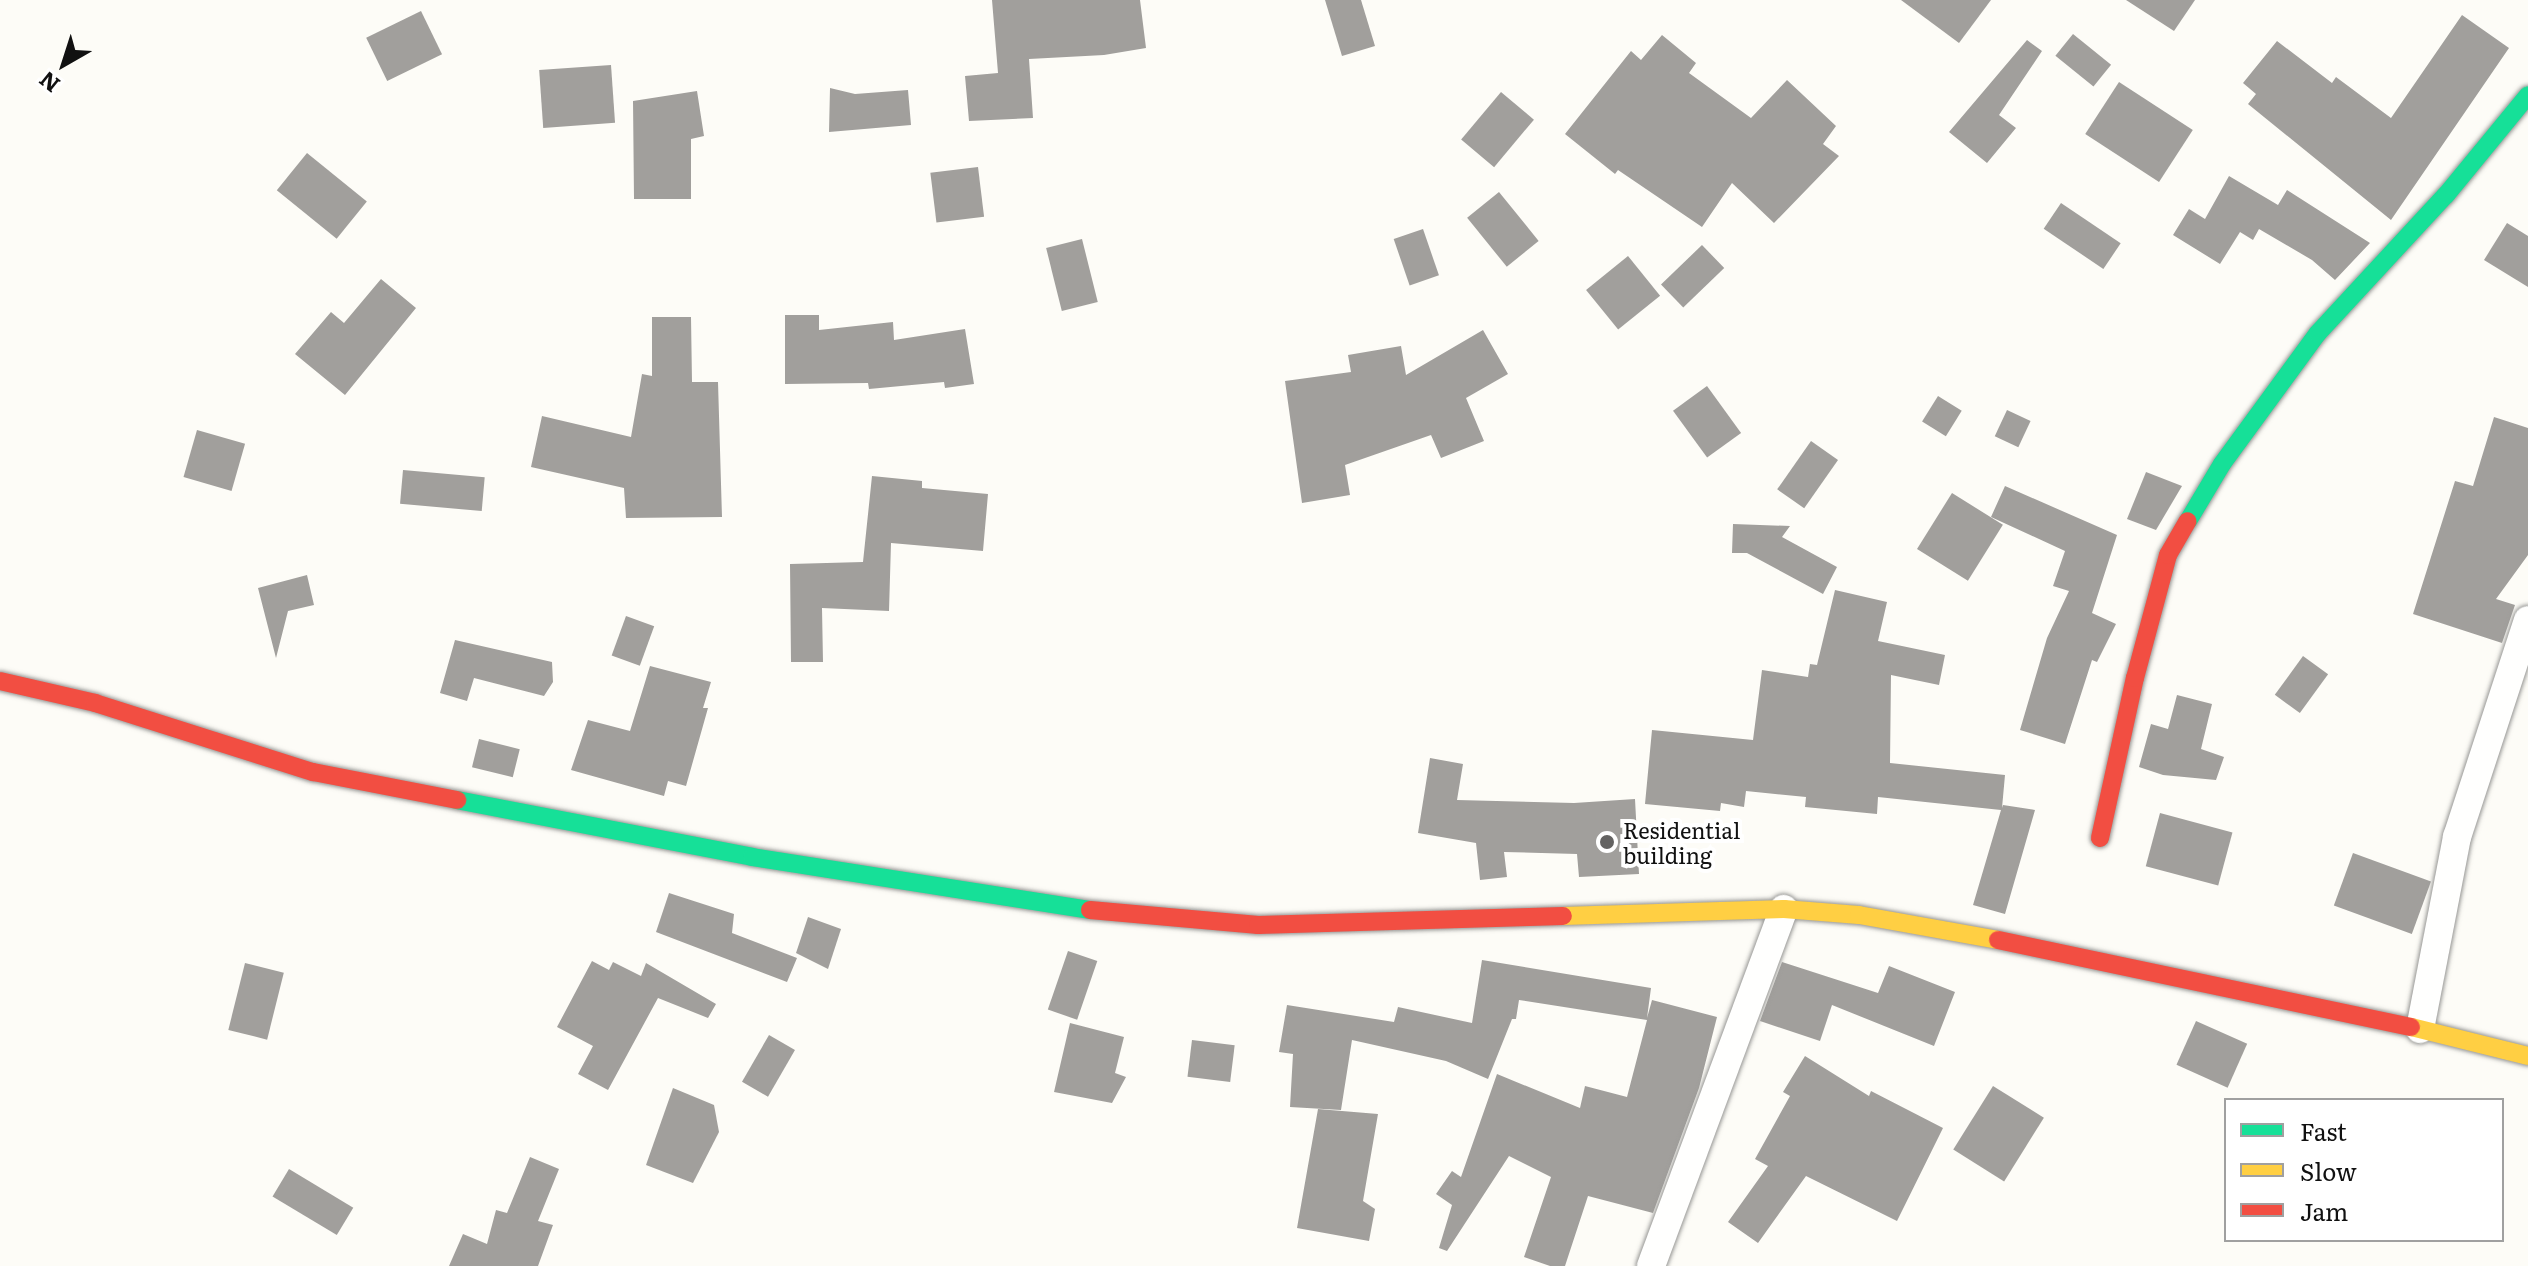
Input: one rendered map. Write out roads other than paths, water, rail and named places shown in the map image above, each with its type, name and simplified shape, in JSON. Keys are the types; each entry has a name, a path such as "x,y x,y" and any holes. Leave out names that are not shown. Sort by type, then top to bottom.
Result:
{"street":[{"path":"2100,838 2135,678 2168,555 2222,464 2318,333 2446,195 2528,95"},
{"path":"2420,1029 2457,837 2528,620"},
{"path":"0,681 95,703 313,772 752,857 1121,915 1272,925 1784,909 1859,915 1939,928 2420,1029 2528,1056"},
{"path":"1651,1266 1784,909"}],"place":[{"name":"Residential building","path":"1607,842"}]}
